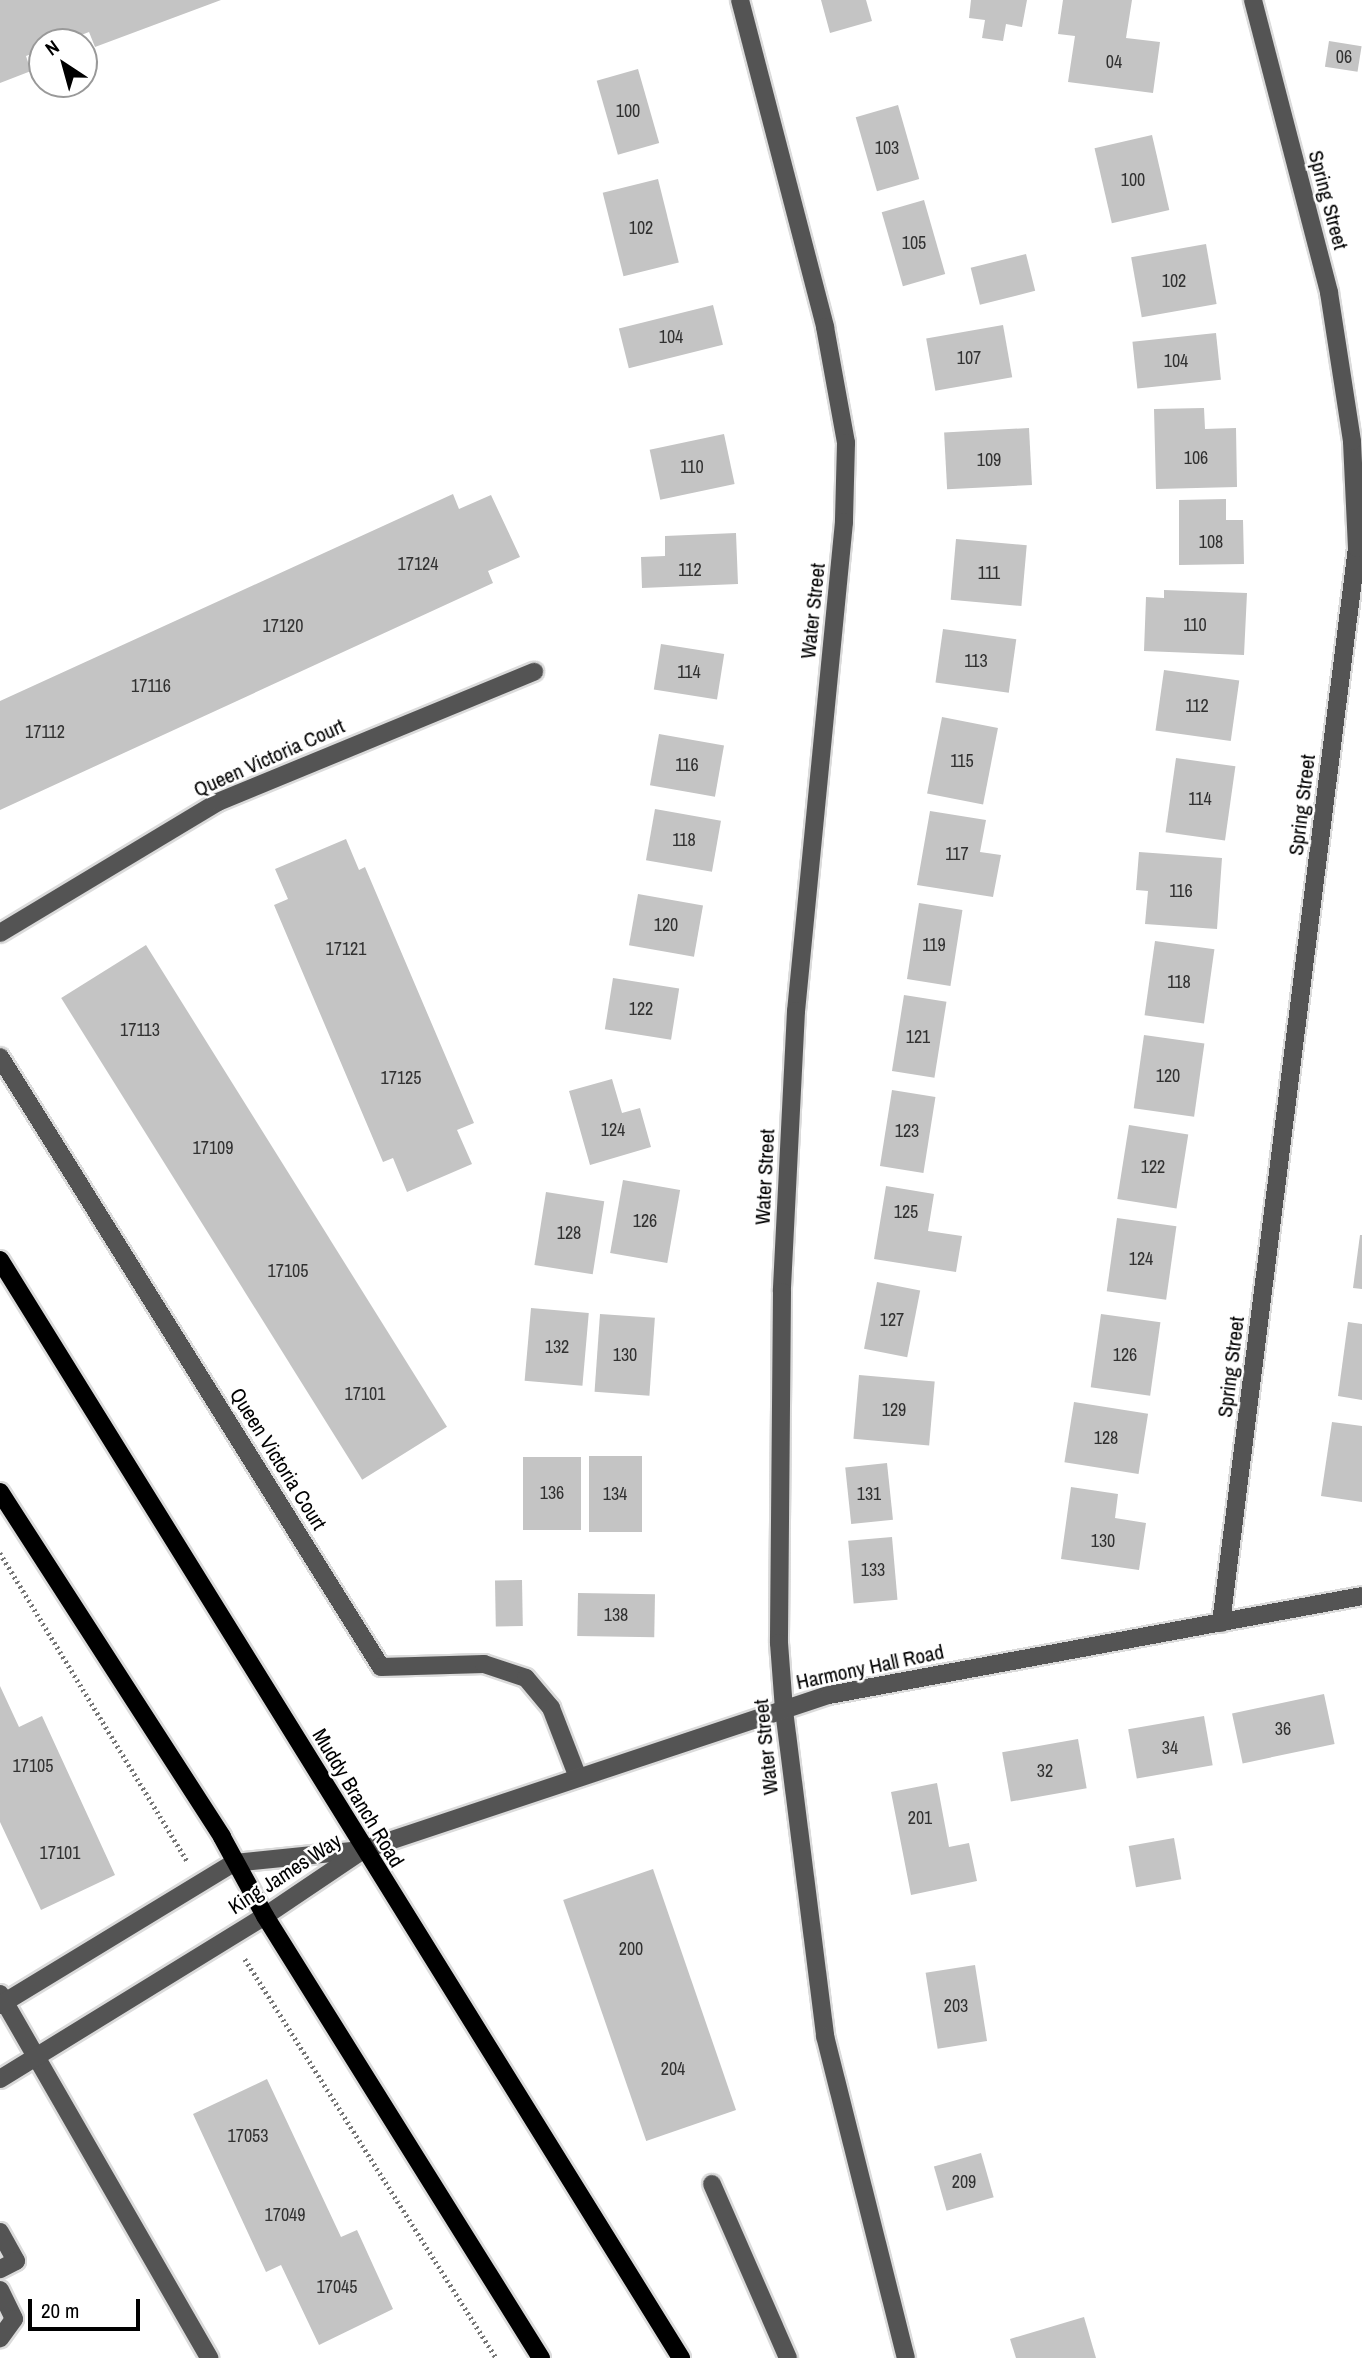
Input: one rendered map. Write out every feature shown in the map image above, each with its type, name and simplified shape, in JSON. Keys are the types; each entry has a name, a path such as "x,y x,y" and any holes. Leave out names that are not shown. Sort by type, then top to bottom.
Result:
{"main road":[{"name":"Muddy Branch Road","path":"0,1260 362,1850 681,2358"},
{"path":"0,1492 222,1837 265,1916 541,2358"}],"street":[{"name":"Water Street","path":"740,0 825,327 846,443 844,522 796,1011 782,1292 779,1643 783,1710 825,2036 906,2358"},
{"name":"Spring Street","path":"1222,1623 1357,548 1352,442 1329,292 1253,0"},
{"name":"Queen Victoria Court","path":"0,933 218,802 534,672"},
{"name":"Queen Victoria Court","path":"0,1057 381,1667 484,1664 526,1678 551,1708 577,1775"},
{"name":"Harmony Hall Road","path":"362,1850 577,1775 829,1695 1362,1596"},
{"name":"King James Way","path":"209,2358 38,2056 2,2000 234,1863 362,1850"},
{"name":"King James Way","path":"38,2056 265,1916 362,1850"},
{"path":"0,2079 38,2056"},
{"path":"712,2184 788,2358"},
{"path":"0,2232 16,2261 0,2269"},
{"path":"0,2290 14,2319 0,2338"}],"building":[{"path":"0,0 221,0 98,46 98,28 28,28 28,72 0,83"},
{"path":"821,0 866,0 872,21 830,33"},
{"path":"971,0 1027,0 1022,27 1006,24 1003,41 982,38 985,20 969,18"},
{"path":"1063,0 1132,0 1126,38 1160,42 1153,93 1068,82 1075,36 1058,34"},
{"path":"1329,41 1362,46 1358,72 1325,67"},
{"path":"638,69 659,143 618,155 597,81"},
{"path":"898,105 919,179 877,191 856,117"},
{"path":"1152,135 1169,210 1112,223 1095,148"},
{"path":"658,179 679,262 623,276 603,193"},
{"path":"924,200 945,274 903,286 882,212"},
{"path":"1206,244 1217,304 1142,317 1131,257"},
{"path":"1026,254 1035,291 980,305 971,268"},
{"path":"713,305 723,345 629,368 619,328"},
{"path":"1003,325 1012,377 935,391 926,339"},
{"path":"1216,333 1221,380 1137,389 1132,342"},
{"path":"1204,408 1205,429 1236,428 1237,487 1156,489 1154,409"},
{"path":"1029,428 1032,485 947,489 944,432"},
{"path":"724,434 735,484 660,500 650,450"},
{"path":"453,494 459,509 491,495 520,557 488,571 493,583 0,810 0,701"},
{"path":"1226,499 1226,520 1243,520 1244,564 1179,565 1179,500"},
{"path":"736,533 738,584 642,588 641,557 665,556 665,536"},
{"path":"956,539 1027,545 1021,606 951,600"},
{"path":"1164,590 1247,593 1244,655 1144,651 1146,597 1164,598"},
{"path":"943,629 1016,639 1009,693 935,682"},
{"path":"661,644 724,654 717,699 654,689"},
{"path":"1164,670 1239,681 1231,741 1156,730"},
{"path":"942,717 998,728 983,804 927,794"},
{"path":"659,734 724,745 715,797 650,785"},
{"path":"1176,758 1235,766 1225,841 1166,832"},
{"path":"655,809 721,821 712,872 646,860"},
{"path":"930,811 986,820 980,852 1001,855 993,897 917,885"},
{"path":"346,839 359,870 365,867 474,1123 457,1130 472,1164 407,1192 393,1158 383,1162 274,905 288,899 275,869"},
{"path":"1139,852 1222,858 1217,929 1145,924 1148,891 1136,890"},
{"path":"638,894 703,905 694,957 629,945"},
{"path":"919,903 962,910 950,986 907,979"},
{"path":"1155,941 1214,949 1204,1024 1145,1015"},
{"path":"146,945 447,1427 362,1480 61,998"},
{"path":"613,978 679,988 671,1040 605,1029"},
{"path":"904,995 946,1002 934,1078 892,1071"},
{"path":"1144,1035 1204,1043 1194,1117 1134,1108"},
{"path":"612,1079 622,1113 640,1108 651,1147 590,1165 569,1091"},
{"path":"892,1090 935,1097 923,1173 880,1166"},
{"path":"1129,1125 1188,1134 1177,1208 1117,1199"},
{"path":"623,1180 680,1190 667,1263 610,1253"},
{"path":"886,1186 934,1194 928,1231 962,1236 956,1272 874,1259"},
{"path":"546,1192 604,1201 593,1274 534,1265"},
{"path":"1117,1218 1176,1226 1166,1300 1107,1291"},
{"path":"1362,1235 1362,1289 1353,1288"},
{"path":"877,1282 920,1290 907,1357 864,1349"},
{"path":"531,1308 589,1313 582,1386 525,1381"},
{"path":"600,1314 655,1318 649,1396 595,1392"},
{"path":"1101,1314 1160,1322 1150,1396 1091,1387"},
{"path":"1348,1322 1362,1324 1362,1400 1338,1396"},
{"path":"859,1375 935,1382 929,1445 853,1439"},
{"path":"1074,1402 1148,1414 1139,1474 1064,1462"},
{"path":"1332,1422 1362,1426 1362,1502 1321,1496"},
{"path":"589,1456 642,1456 642,1532 589,1532"},
{"path":"523,1457 581,1457 581,1530 523,1530"},
{"path":"887,1463 893,1520 851,1524 845,1467"},
{"path":"1071,1487 1118,1494 1115,1518 1146,1523 1139,1570 1061,1559"},
{"path":"892,1537 897,1600 854,1604 848,1541"},
{"path":"495,1580 522,1580 523,1626 496,1626"},
{"path":"578,1593 655,1594 654,1637 577,1636"},
{"path":"0,1686 19,1727 42,1716 115,1875 41,1910 0,1822"},
{"path":"1324,1694 1335,1744 1243,1763 1232,1714"},
{"path":"1204,1716 1213,1765 1137,1779 1128,1729"},
{"path":"1078,1739 1087,1788 1011,1802 1002,1752"},
{"path":"937,1783 949,1847 969,1843 977,1881 911,1895 891,1792"},
{"path":"1174,1838 1181,1879 1136,1887 1129,1846"},
{"path":"653,1869 736,2110 646,2141 563,1900"},
{"path":"975,1965 987,2041 938,2049 926,1973"},
{"path":"267,2079 341,2237 357,2230 393,2309 319,2345 281,2265 266,2272 193,2114"},
{"path":"981,2153 994,2197 947,2211 934,2167"},
{"path":"1084,2317 1096,2358 1016,2358 1010,2339"}]}
